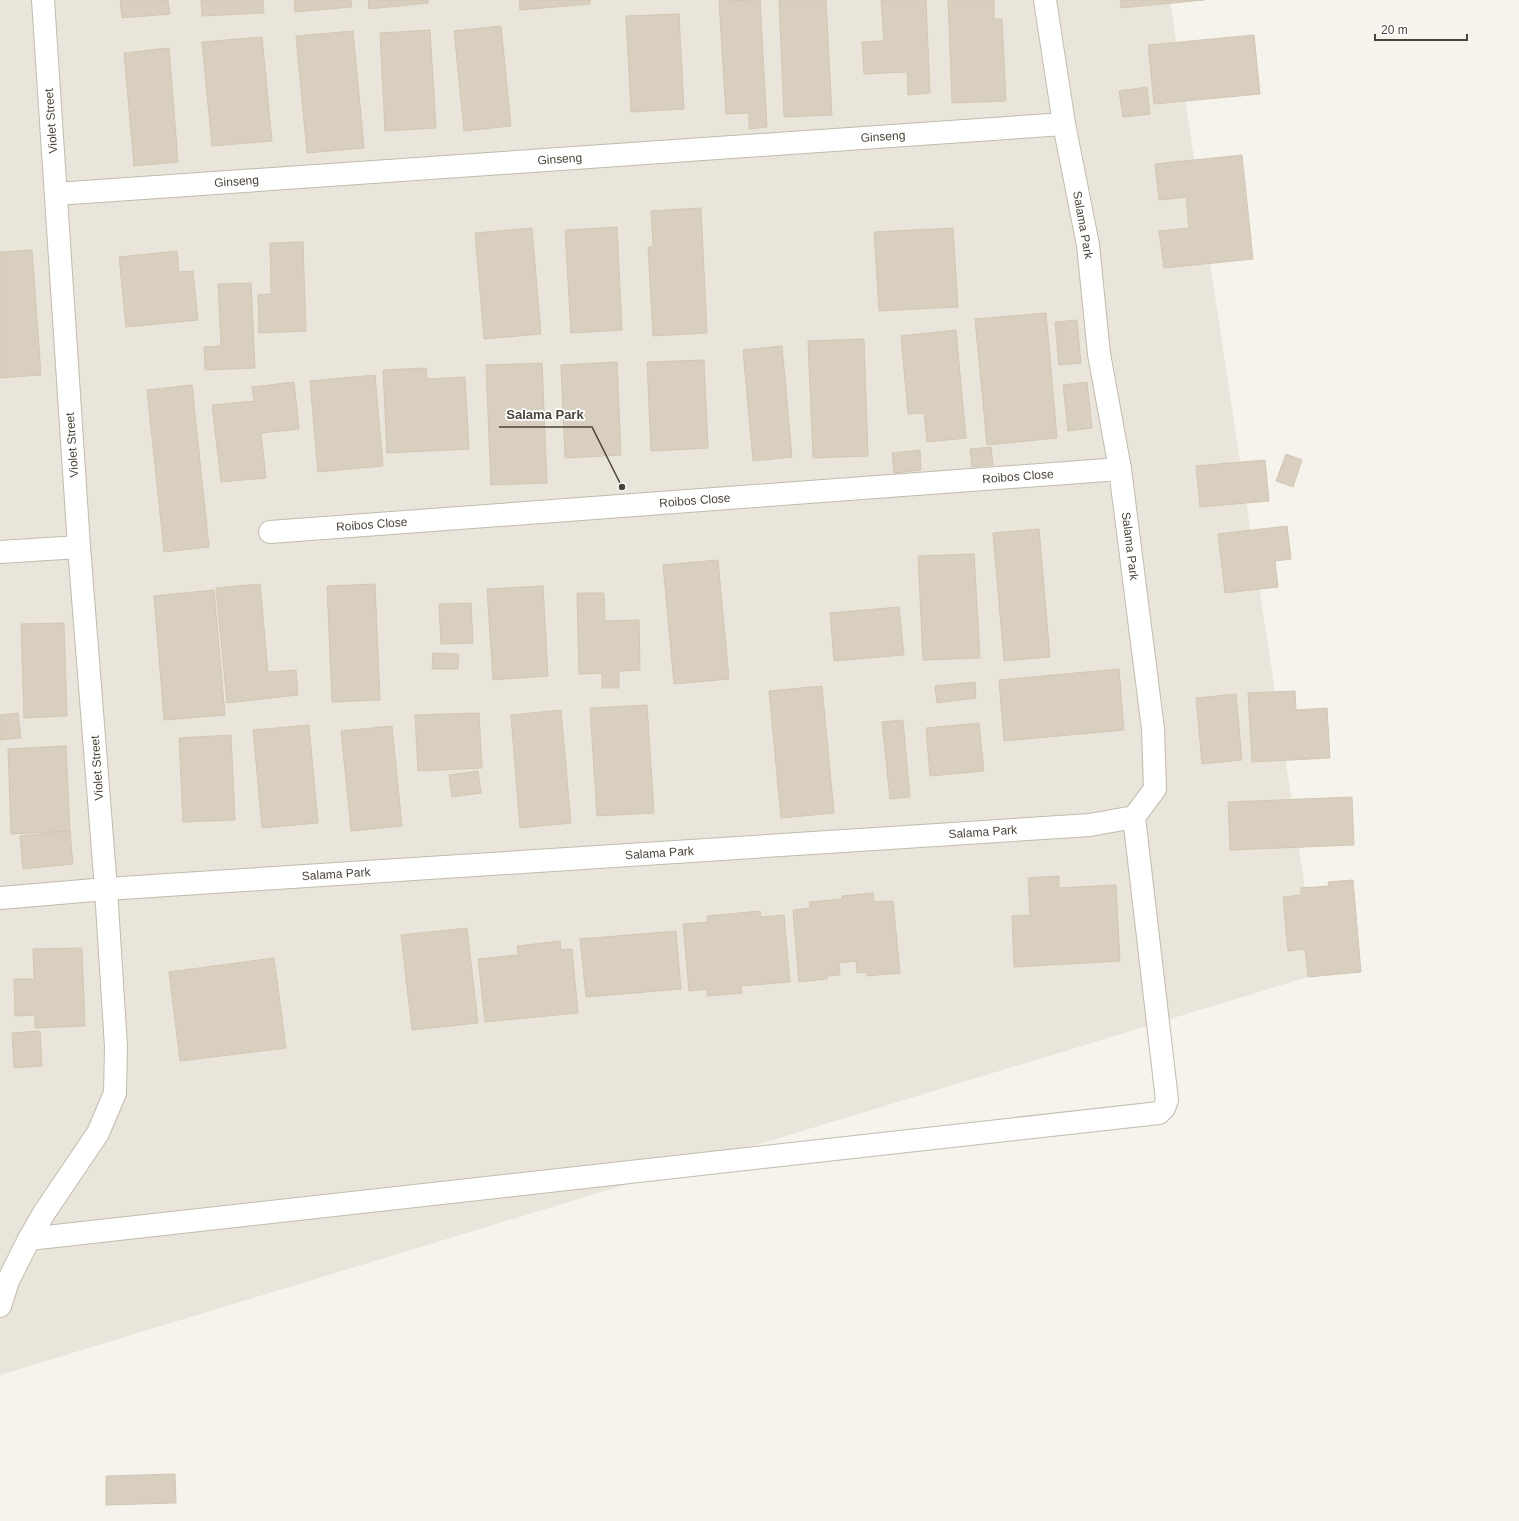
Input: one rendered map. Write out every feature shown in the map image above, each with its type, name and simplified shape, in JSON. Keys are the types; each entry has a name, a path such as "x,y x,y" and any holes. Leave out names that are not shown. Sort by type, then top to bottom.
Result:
{"street":[{"name":"Violet Street","path":"0,1306 8,1281 29,1239 44,1213 98,1133 115,1093 116,1047 106,889 79,546 43,0"},
{"name":"Salama Park","path":"0,898 106,889 1090,825 1134,817 1155,789 1153,729 1120,469 1099,354 1088,245 1064,124 1045,0"},
{"name":"Ginseng","path":"56,194 1064,124"},
{"name":"Roibos Close","path":"270,532 1120,469"},
{"path":"0,552 79,546"},
{"path":"29,1239 1159,1113 1164,1108 1167,1100 1134,817"}],"shaded area":[{"path":"0,0 1170,0 1318,974 0,1375"}],"building":[{"path":"120,0 168,0 170,14 122,18"},
{"path":"201,0 263,0 264,13 202,16"},
{"path":"294,0 351,0 352,7 295,12"},
{"path":"368,0 428,0 428,3 369,9"},
{"path":"519,0 590,0 590,4 520,10"},
{"path":"760,0 767,127 749,129 749,113 726,114 719,1"},
{"path":"779,0 826,0 832,115 784,117"},
{"path":"881,0 926,0 930,93 908,95 907,72 864,74 862,42 884,41"},
{"path":"948,0 994,0 994,19 1002,19 1006,101 952,103"},
{"path":"1120,0 1204,0 1121,8"},
{"path":"679,14 684,109 631,112 626,16"},
{"path":"501,26 511,126 464,131 454,31"},
{"path":"430,30 436,128 385,131 380,33"},
{"path":"353,31 364,148 307,153 296,36"},
{"path":"1254,35 1260,94 1154,104 1148,45"},
{"path":"262,37 272,141 212,146 202,42"},
{"path":"169,48 178,162 134,166 124,53"},
{"path":"1147,87 1150,114 1123,117 1119,91"},
{"path":"1242,155 1253,259 1164,268 1159,231 1189,228 1186,197 1159,200 1155,164"},
{"path":"701,208 707,333 653,336 648,247 653,246 651,211"},
{"path":"617,227 622,330 571,333 565,230"},
{"path":"532,228 541,334 484,339 475,233"},
{"path":"953,228 958,307 879,311 874,232"},
{"path":"303,242 306,331 259,333 258,295 271,294 270,243"},
{"path":"32,250 41,375 0,378 0,252"},
{"path":"177,251 179,272 193,271 198,320 126,327 119,257"},
{"path":"251,283 255,368 205,370 204,347 221,346 218,284"},
{"path":"1046,313 1057,438 987,445 975,319"},
{"path":"1077,320 1081,363 1059,365 1055,322"},
{"path":"956,330 966,438 927,442 924,413 908,414 901,336"},
{"path":"864,339 868,456 813,458 808,341"},
{"path":"782,346 792,457 753,461 743,350"},
{"path":"704,360 708,448 651,451 647,362"},
{"path":"617,362 621,455 565,458 561,365"},
{"path":"542,363 547,483 491,485 486,365"},
{"path":"426,368 427,379 465,377 469,449 387,453 383,370"},
{"path":"375,375 383,466 318,472 310,381"},
{"path":"294,382 299,429 261,433 266,478 221,482 212,405 254,401 252,387"},
{"path":"1087,382 1092,428 1068,431 1063,385"},
{"path":"192,385 209,547 164,552 147,390"},
{"path":"991,447 993,465 972,467 970,449"},
{"path":"920,450 921,470 894,473 892,453"},
{"path":"1286,454 1302,460 1293,487 1276,481"},
{"path":"1265,460 1269,501 1200,507 1196,466"},
{"path":"1287,526 1291,559 1275,561 1278,587 1225,593 1218,534"},
{"path":"1039,529 1050,657 1004,661 993,533"},
{"path":"974,554 980,658 923,660 918,556"},
{"path":"718,560 729,679 674,684 663,565"},
{"path":"260,584 268,672 296,670 298,695 227,703 216,588"},
{"path":"375,584 380,700 332,702 327,586"},
{"path":"543,586 548,676 493,680 487,589"},
{"path":"214,590 225,715 164,720 154,596"},
{"path":"577,593 604,593 605,621 639,620 640,670 619,671 619,688 602,688 602,673 579,674"},
{"path":"471,603 473,643 441,644 439,604"},
{"path":"899,607 904,655 834,661 830,613"},
{"path":"64,623 67,716 24,718 21,624"},
{"path":"433,653 459,654 458,669 432,669"},
{"path":"1119,669 1124,730 1004,741 999,680"},
{"path":"975,682 976,698 937,703 935,686"},
{"path":"822,686 834,813 781,818 769,691"},
{"path":"1295,691 1296,710 1327,708 1330,758 1252,762 1248,693"},
{"path":"1236,694 1242,760 1202,764 1196,698"},
{"path":"647,705 654,813 597,816 590,708"},
{"path":"561,710 571,823 520,828 511,715"},
{"path":"18,713 21,738 0,740 0,715"},
{"path":"479,713 482,768 418,771 415,715"},
{"path":"903,720 910,797 890,799 882,722"},
{"path":"979,723 984,771 930,776 926,728"},
{"path":"309,725 318,823 262,828 253,730"},
{"path":"392,726 402,826 351,831 341,731"},
{"path":"231,735 235,820 183,822 179,738"},
{"path":"66,746 70,831 11,834 8,749"},
{"path":"478,771 481,793 452,797 449,775"},
{"path":"1352,797 1354,845 1230,850 1228,802"},
{"path":"70,831 73,864 23,869 20,836"},
{"path":"1059,876 1059,888 1116,885 1120,961 1014,967 1012,916 1030,915 1028,878"},
{"path":"1353,880 1361,972 1308,977 1305,949 1288,951 1283,897 1301,895 1301,888 1329,886 1328,882"},
{"path":"873,893 874,902 893,901 900,973 867,976 867,972 857,973 856,961 839,963 840,975 827,976 827,979 799,982 793,910 810,908 809,902 842,899 842,896"},
{"path":"760,911 761,917 784,915 790,982 741,986 742,993 707,996 707,989 689,991 683,924 708,922 707,916"},
{"path":"467,928 478,1023 412,1030 401,935"},
{"path":"676,931 681,989 586,997 580,939"},
{"path":"560,941 561,950 572,949 578,1013 485,1022 478,959 518,955 517,946"},
{"path":"82,948 85,1026 35,1028 35,1015 15,1016 14,979 34,979 33,949"},
{"path":"274,958 286,1048 180,1061 169,972"},
{"path":"40,1031 42,1066 14,1068 12,1033"},
{"path":"175,1474 176,1503 106,1505 106,1476"}],"place":[{"name":"Salama Park","path":"622,487"}]}
